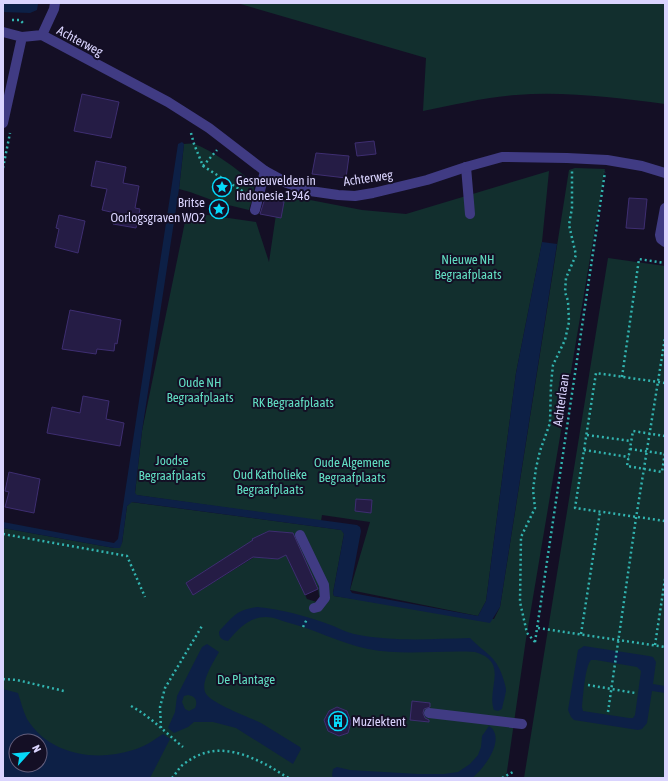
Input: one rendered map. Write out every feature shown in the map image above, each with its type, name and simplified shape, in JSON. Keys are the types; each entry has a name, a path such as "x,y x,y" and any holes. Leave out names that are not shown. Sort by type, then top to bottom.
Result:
{"street":[{"path":"3,32 22,37 42,35 54,9 55,3"},
{"name":"Achterweg","path":"42,35 186,112 265,171 286,183 310,191 355,196 373,193 427,180 502,157 607,160 642,166 665,173"},
{"path":"3,123 22,37"},
{"path":"466,167 470,214"},
{"path":"256,210 265,171"},
{"path":"665,208 660,235 661,239 665,242"},
{"path":"300,535 324,586 325,598 311,611"},
{"path":"430,713 522,724"}],"path":[{"path":"186,112 194,144 203,166 248,195 259,194"},
{"path":"203,166 225,141"},
{"name":"Achterlaan","path":"572,158 572,208 569,225 576,255 566,278 568,322 565,340 553,365 550,423 540,451 536,468 534,490 535,508 521,537 520,602 527,633 535,642 607,160"},
{"path":"622,377 639,259 665,263"},
{"path":"608,712 636,518 665,338"},
{"path":"665,383 596,374 575,508 665,521"},
{"path":"630,449 665,453 662,472 627,466 632,431 665,436"},
{"path":"587,435 631,441"},
{"path":"584,450 629,457"},
{"path":"581,634 600,512"},
{"path":"3,534 127,556 145,597"},
{"path":"655,646 665,579"},
{"path":"303,627 311,611"},
{"path":"161,728 160,707 165,688 202,626"},
{"path":"538,628 665,647"},
{"path":"3,679 17,680 64,692"},
{"path":"588,685 635,693"},
{"path":"131,706 142,712 183,747"},
{"path":"172,778 184,764 201,755 219,750 232,750 248,756 267,764 289,778"},
{"path":"502,778 513,772"}],"green space":[{"path":"237,3 665,3 665,104 591,96 535,94 493,98 423,111 426,58"},
{"path":"184,144 194,144 209,151 240,172 253,183 254,193 249,210 220,203 179,189"},
{"name":"De Plantage","path":"575,168 605,169 526,639 506,778 3,778 3,528 114,548 122,543 127,506 131,502 342,530 344,534 333,593 334,596 494,619 500,607 569,170","holes":["268,531 292,533 318,588 320,603 307,599 286,555 277,559 264,558 261,553 193,595 186,583"]},
{"path":"549,171 542,242 516,373 486,601 478,616 350,590 370,522 322,515 321,521 136,495 142,431 187,212 256,222 269,262 279,194 362,210 406,214"},
{"path":"608,258 665,266 665,778 524,778"}],"water":[{"path":"3,3 38,4 37,10 30,13 3,12"},
{"path":"182,142 184,144 179,189 142,431 135,493 137,495 357,525 360,527 361,531 350,590 352,593 478,616 486,601 516,373 542,242 557,244 500,607 490,623 334,596 333,593 344,534 341,530 132,502 127,506 120,548 3,528 3,522 114,543 118,539 178,144"},
{"path":"257,607 293,613 320,621 351,633 369,637 412,639 470,638 491,656 498,666 506,691 502,709 498,711 494,710 492,702 495,677 492,662 486,657 475,652 395,652 368,649 269,617 249,621 244,624 228,641 221,638 219,634 220,630 236,614 244,610"},
{"path":"207,644 219,652 206,677 204,687 208,696 221,705 261,723 300,747 301,749 293,764 236,728 213,722 194,722 188,727 174,733 168,728 175,712 177,696 202,647","holes":["184,696 191,696 195,698 196,704 195,708 189,711 185,709 182,702"]},
{"path":"584,646 653,657 656,662 653,684 665,686 665,693 652,691 647,723 642,729 638,730 574,720 571,717 568,710 578,650","holes":["591,660 637,667 641,671 635,715 633,718 583,711 583,696 587,668"]},
{"path":"3,689 18,693 27,719 38,733 8,733 8,773 48,773 48,741 60,748 74,752 89,755 104,755 119,754 133,750 149,743 163,734 170,739 150,778 3,778"},
{"path":"489,726 494,731 496,738 495,745 487,761 472,778 333,778 332,775 333,769 337,767 350,770 418,774 444,774 458,772 470,764 478,755 481,747 482,736"}],"building":[{"path":"82,94 119,102 111,138 74,131"},
{"path":"374,141 376,154 357,156 355,143"},
{"path":"316,153 349,156 346,178 312,174"},
{"path":"96,161 126,167 123,183 139,186 135,208 140,209 136,228 113,224 115,213 102,210 107,189 91,186"},
{"path":"265,198 284,202 281,218 260,214"},
{"path":"629,198 647,199 644,229 626,228"},
{"path":"59,215 85,221 78,253 55,247 59,229 56,228"},
{"path":"70,310 121,320 117,344 115,343 114,351 97,349 96,354 62,349"},
{"path":"83,396 109,401 106,419 124,423 120,446 47,433 52,407 80,413"},
{"path":"9,472 40,479 34,513 5,507 9,492 5,491"},
{"path":"356,499 372,500 371,513 355,511"},
{"path":"269,531 293,533 318,589 305,595 286,555 278,559 253,557 193,595 186,583 253,540 252,539"},
{"path":"412,701 430,703 430,707 424,709 423,713 429,722 410,720"},
{"name":"Muziektent","path":"337,707 347,711 351,722 348,733 339,736 328,731 324,720 329,711"}],"place":[{"name":"Gesneuvelden in Indonesie 1946","path":"222,187"},
{"name":"Britse Oorlogsgraven WO2","path":"219,209"},
{"name":"Muziektent","path":"338,721"}],"park label":[{"name":"Nieuwe NH Begraafplaats","path":"468,266"},
{"name":"Oude NH Begraafplaats","path":"200,390"},
{"name":"RK Begraafplaats","path":"293,402"},
{"name":"Joodse Begraafplaats","path":"172,468"},
{"name":"Oude Algemene Begraafplaats","path":"352,470"},
{"name":"Oud Katholieke Begraafplaats","path":"270,482"}]}
